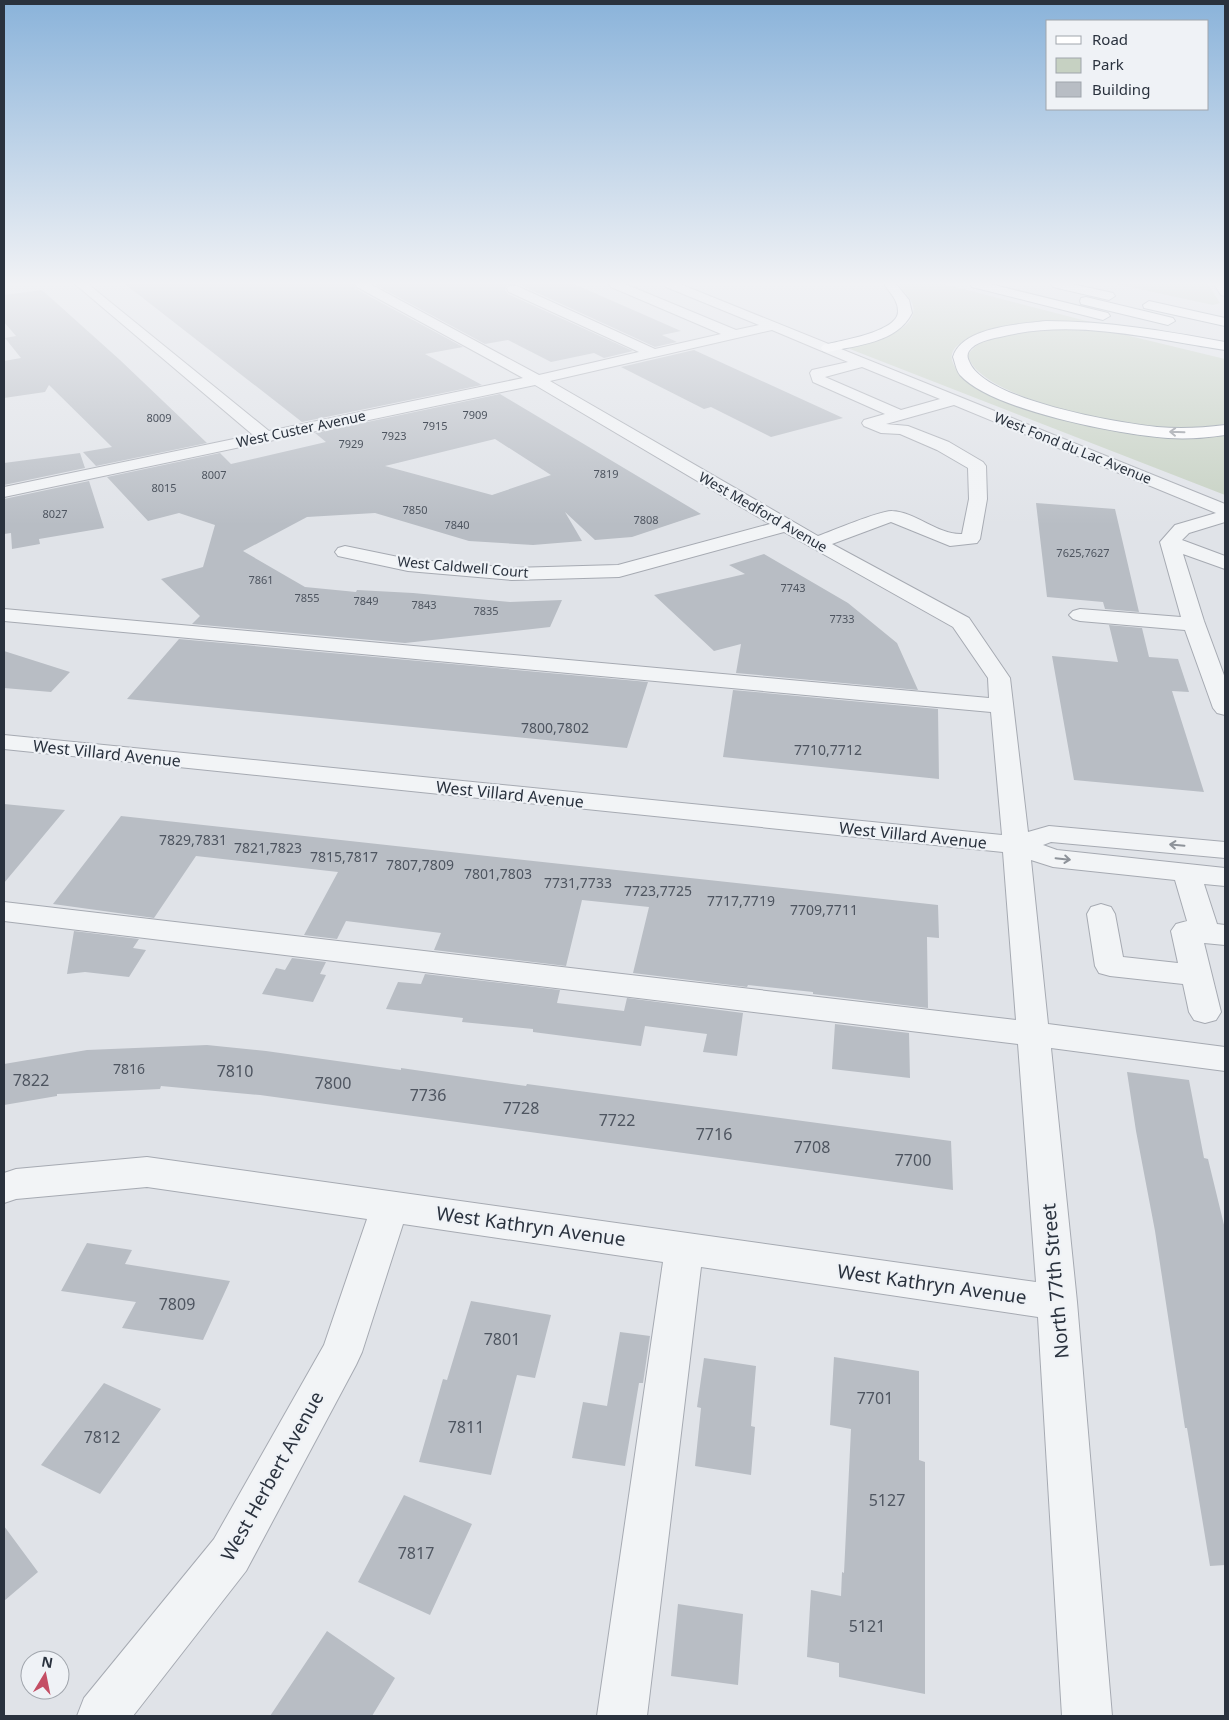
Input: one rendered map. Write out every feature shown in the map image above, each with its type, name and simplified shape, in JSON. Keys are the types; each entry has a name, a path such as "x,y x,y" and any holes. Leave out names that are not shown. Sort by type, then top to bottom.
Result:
{"main road":[{"path":"961,364 972,379 989,387 1042,409 1085,421 1152,431 1183,433 1225,430"}],"street":[{"path":"178,364 264,436"},
{"name":"West Medford Avenue","path":"508,364 786,526 961,623 1000,678 1017,845"},
{"name":"West Custer Avenue","path":"4,492 604,364"},
{"path":"857,364 817,373 818,379 900,415"},
{"name":"West Fond du Lac Avenue","path":"866,364 1225,510"},
{"path":"817,543 891,516 918,525 950,540 970,539 978,500 977,466 943,446 902,429 887,430 870,423 955,400"},
{"path":"1170,542 1182,529 1225,516"},
{"name":"West Caldwell Court","path":"345,552 408,565 512,574 618,571 786,526"},
{"path":"1170,542 1225,563"},
{"path":"1170,542 1194,624 1215,652 1225,708"},
{"path":"4,615 1002,706"},
{"path":"1080,615 1194,624"},
{"name":"West Villard Avenue","path":"4,742 1017,845 1053,858 1225,877"},
{"name":"West Villard Avenue","path":"1017,845 1049,834 1225,850"},
{"name":"North 77th Street","path":"1017,845 1057,1302 1087,1716"},
{"path":"1188,873 1215,934 1186,931 1205,1012"},
{"path":"4,912 1033,1034 1225,1060"},
{"path":"1100,914 1110,966 1196,975"},
{"name":"West Kathryn Avenue","path":"4,1188 16,1184 147,1172 1057,1302"},
{"name":"West Herbert Avenue","path":"102,1716 230,1555 342,1352 390,1206"},
{"path":"622,1716 684,1249"}],"green space":[{"path":"889,364 954,364 958,371 1051,415 1201,435 1225,433 1225,495"},
{"path":"973,364 1225,364 1225,424 1191,427 1157,426 1094,417 1041,403 1015,393 992,382 976,369"}],"building":[{"path":"4,364 124,364 207,443 96,466 83,452 112,447 49,385 45,392 4,398"},
{"path":"228,364 444,364 482,385 302,422"},
{"path":"633,364 725,364 843,418 771,437 711,407 704,409 621,367"},
{"path":"500,394 701,514 632,537 595,540 565,512 582,541 533,545 469,541 375,513 307,517 243,551 305,587 356,592 357,590 413,593 510,602 562,600 550,627 405,643 192,624 200,616 161,579 203,567 215,525 179,513 148,521 107,477 220,453 231,464 326,442 315,433","holes":["495,439 551,475 492,495 385,466"]},
{"path":"80,453 85,468 4,485 4,463"},
{"path":"89,481 104,528 39,539 40,544 12,549 11,533 4,534 4,499"},
{"path":"1036,503 1115,509 1139,612 1105,609 1103,602 1047,597"},
{"path":"764,554 848,603 897,643 918,690 736,673 741,644 714,651 654,595 745,574 729,565"},
{"path":"1109,625 1142,628 1149,657 1178,659 1189,692 1172,691 1204,792 1074,780 1052,656 1118,662"},
{"path":"179,639 648,682 627,748 127,699"},
{"path":"4,651 70,672 51,692 4,688"},
{"path":"733,690 938,709 939,779 723,757"},
{"path":"4,804 65,810 4,883"},
{"path":"121,816 938,905 939,938 927,937 928,1008 813,994 813,992 748,985 747,987 633,973 649,907 582,900 566,966 434,950 441,933 346,921 337,939 304,935 338,872 196,856 154,918 53,904"},
{"path":"74,931 139,939 133,948 146,950 129,977 85,972 67,974"},
{"path":"292,958 326,962 320,974 326,975 313,1002 262,994 276,968 285,970"},
{"path":"425,974 560,990 557,1003 624,1011 627,998 743,1013 737,1056 703,1052 707,1034 645,1026 641,1046 533,1032 533,1029 462,1022 463,1018 386,1009 398,982 421,984"},
{"path":"835,1024 909,1033 910,1078 832,1069"},
{"path":"207,1045 266,1051 401,1070 401,1068 526,1086 527,1084 951,1141 953,1190 260,1095 161,1086 160,1089 57,1094 57,1096 4,1105 4,1064 87,1050"},
{"path":"1127,1072 1189,1080 1204,1158 1208,1159 1225,1229 1225,1565 1210,1566 1187,1428 1185,1428 1155,1231"},
{"path":"87,1243 132,1250 125,1264 230,1281 203,1340 122,1328 136,1302 61,1291"},
{"path":"471,1301 551,1315 535,1378 517,1375 491,1475 419,1462 443,1379 447,1380"},
{"path":"620,1332 650,1336 643,1383 639,1383 625,1466 572,1458 583,1402 607,1406"},
{"path":"834,1357 919,1371 919,1460 925,1462 925,1694 839,1677 839,1663 807,1657 811,1590 841,1596 842,1572 844,1573 851,1429 830,1425"},
{"path":"704,1358 756,1366 751,1426 755,1427 751,1475 695,1466 701,1408 697,1407"},
{"path":"104,1383 161,1409 100,1494 41,1465"},
{"path":"404,1495 472,1524 430,1615 358,1582"},
{"path":"4,1526 38,1572 4,1601"},
{"path":"678,1604 743,1614 738,1685 671,1676"},
{"path":"327,1631 395,1678 372,1716 270,1716"}]}
